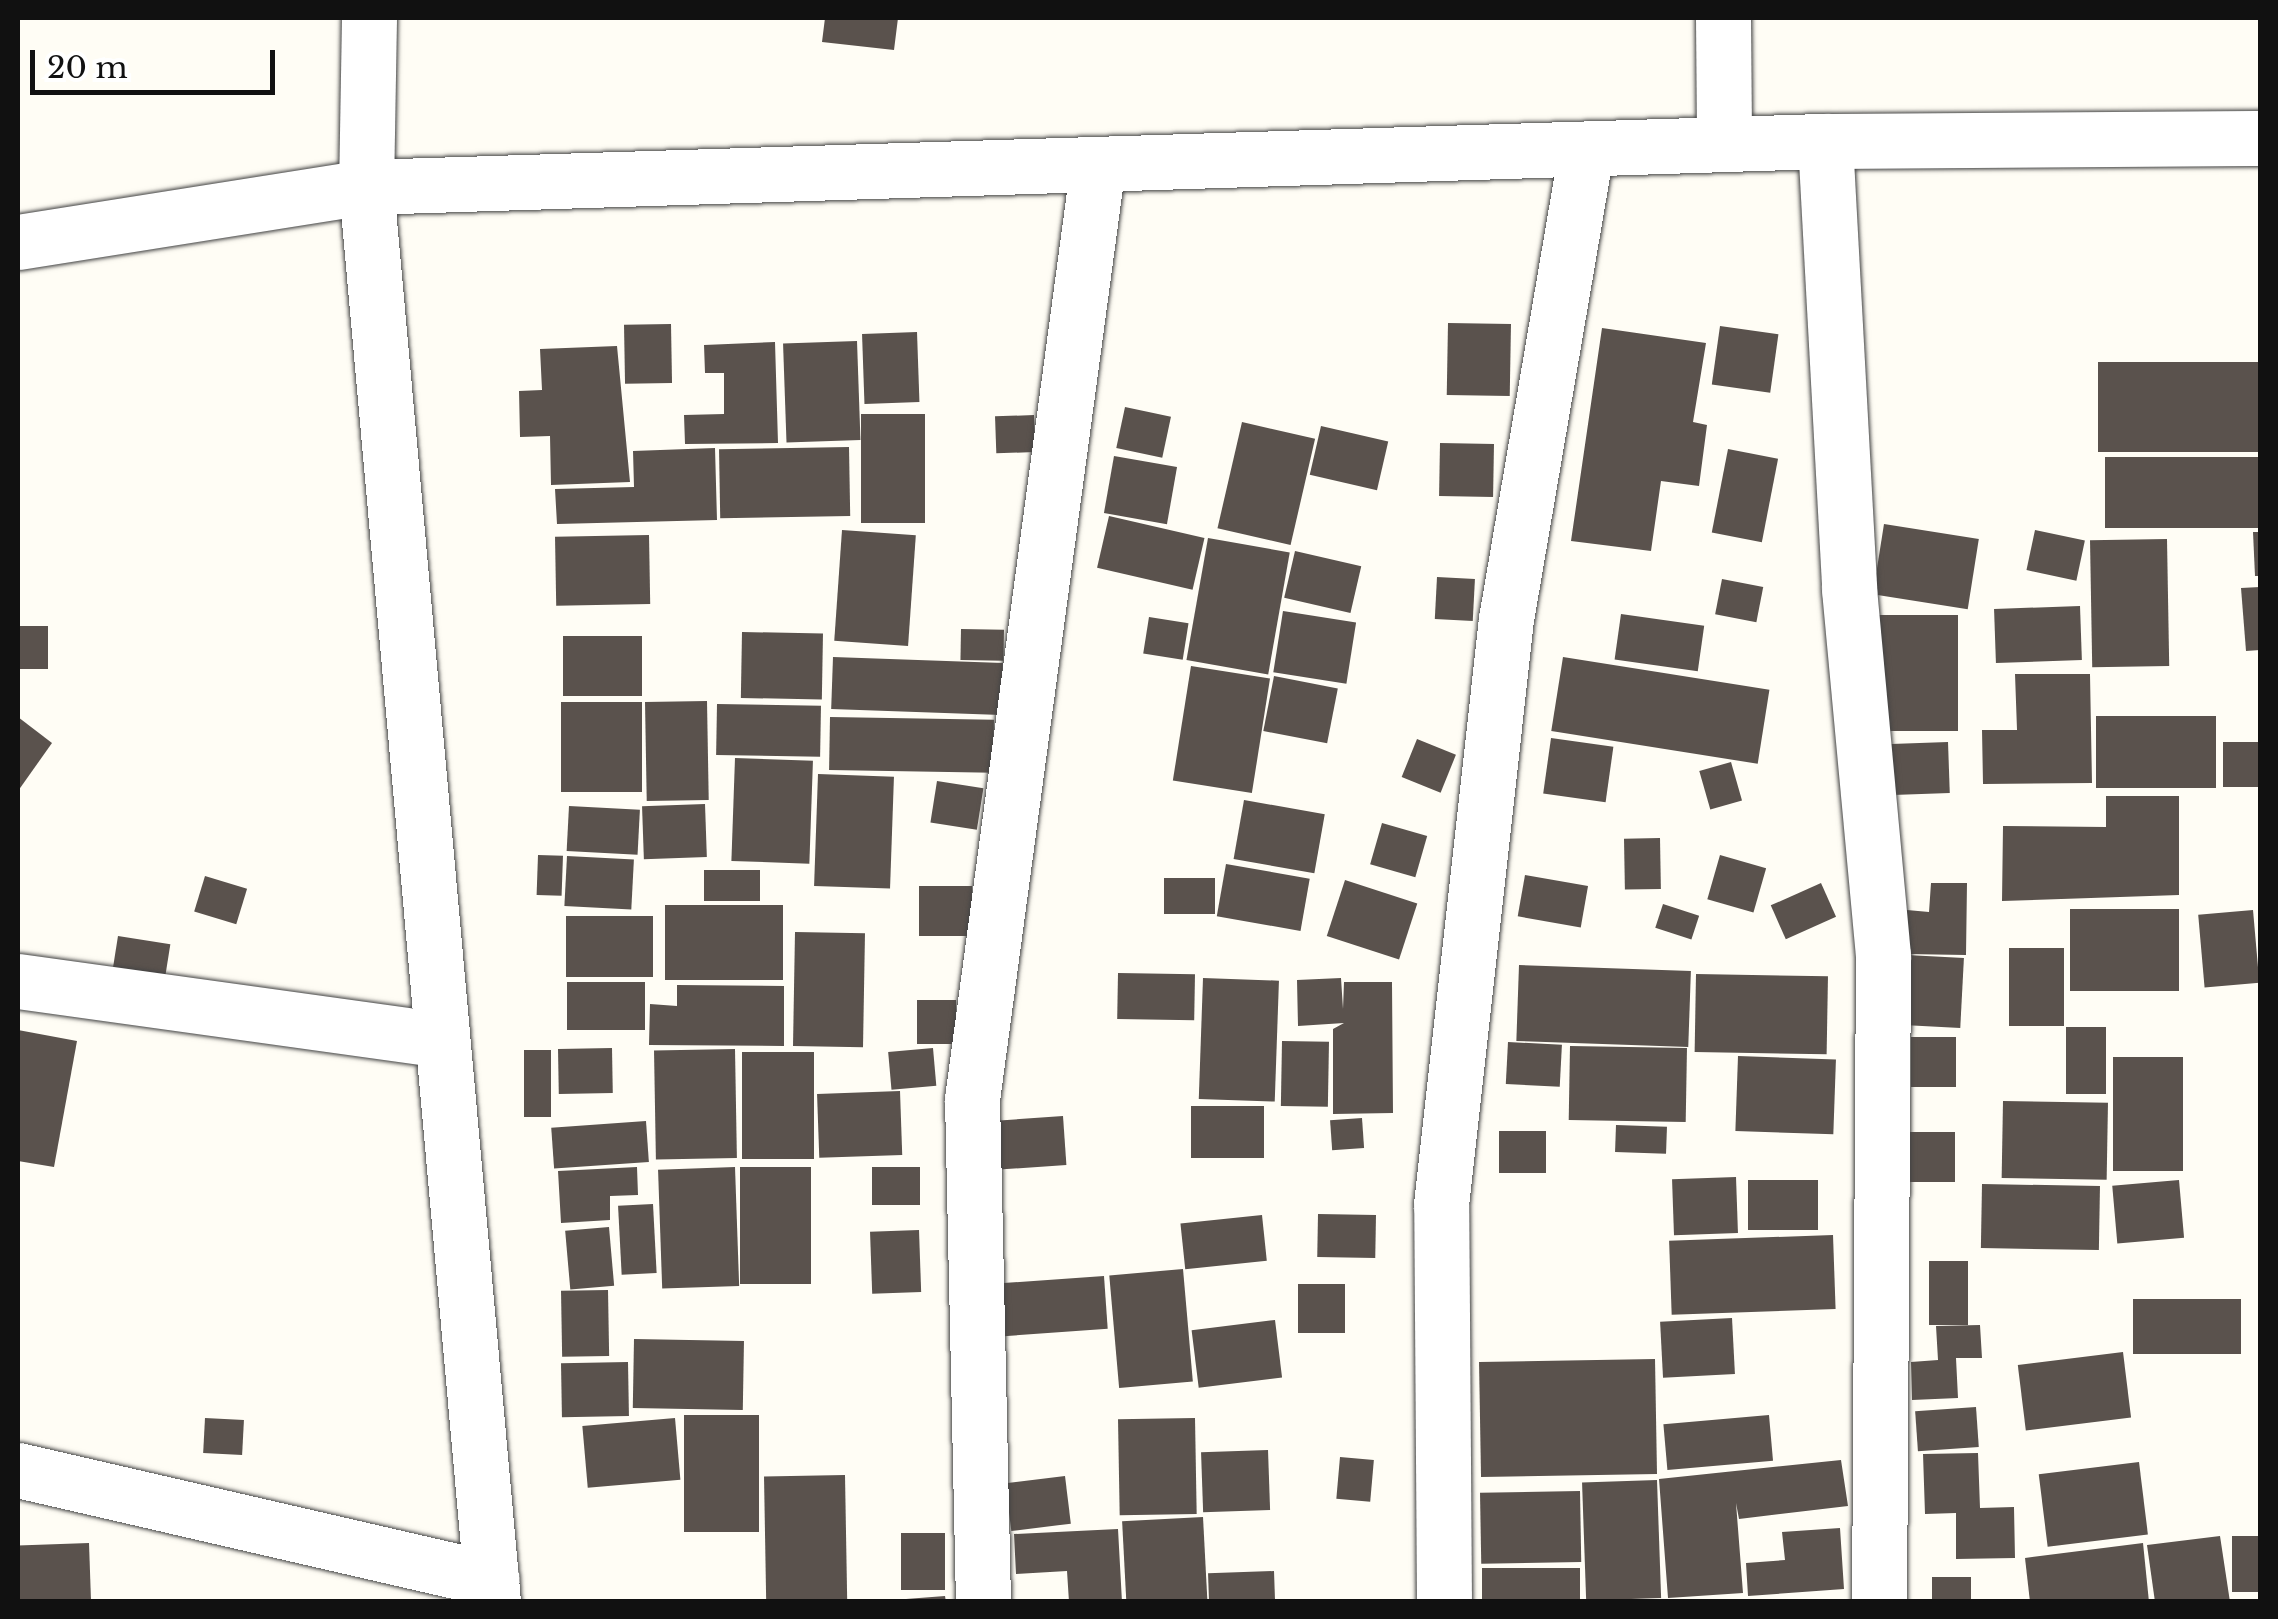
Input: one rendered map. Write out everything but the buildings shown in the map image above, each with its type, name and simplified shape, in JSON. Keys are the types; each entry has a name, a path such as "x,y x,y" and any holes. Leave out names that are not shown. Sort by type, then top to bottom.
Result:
{"street":[{"path":"18,1470 493,1590 366,187 369,18"},
{"path":"1723,18 1724,144"},
{"path":"18,242 366,187 1825,141 2260,138"},
{"path":"1825,141 1849,590 1882,955 1879,1602"},
{"path":"1444,1602 1443,1186 1506,619 1586,149"},
{"path":"983,1602 972,1099 1098,164"},
{"path":"18,981 441,1040"}]}
